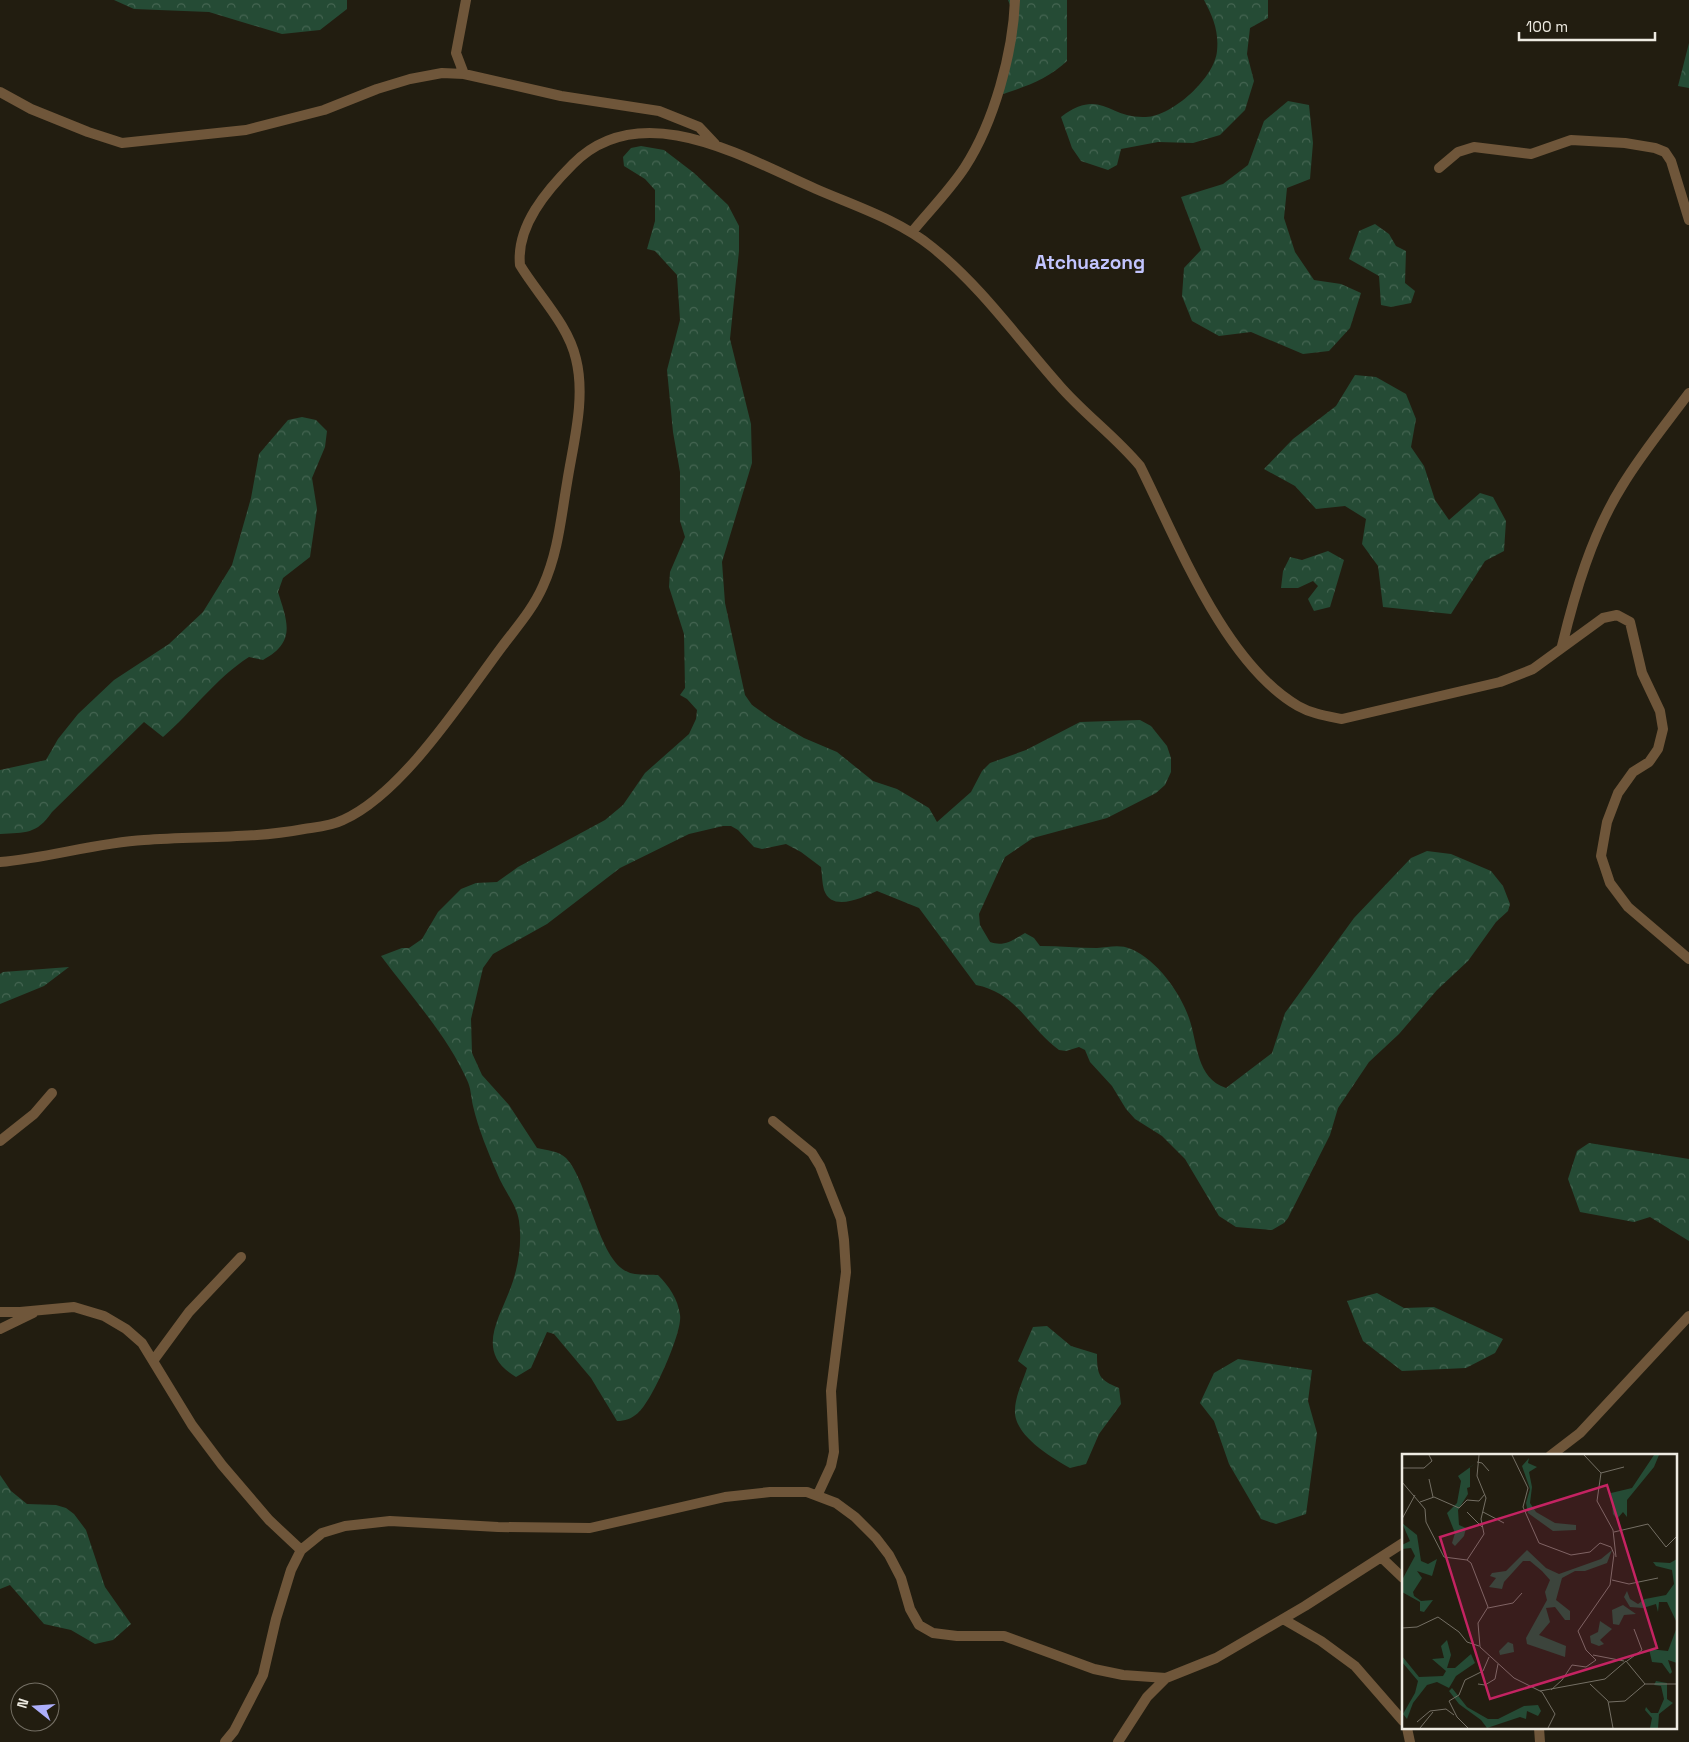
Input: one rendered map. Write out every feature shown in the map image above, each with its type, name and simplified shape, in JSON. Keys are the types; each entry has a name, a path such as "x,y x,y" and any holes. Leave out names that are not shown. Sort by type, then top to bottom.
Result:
{"street":[{"path":"464,74 456,53 466,0"},
{"path":"912,232 965,168 983,134 1001,81 1014,24 1015,0"},
{"path":"0,92 31,109 88,132 122,143 246,130 324,110 377,89 410,79 442,73 464,74 561,96 659,111 699,127 716,145"},
{"path":"0,862 142,840 240,837 284,833 323,826 350,816 389,787 462,704 523,619 543,587 555,554 578,410 579,384 577,361 570,339 520,265 518,250 523,234 533,214 560,177 576,161 600,144 619,137 657,133 676,135 716,145 912,232 952,264 985,297 1060,387 1125,448 1140,466 1220,623 1241,652 1270,685 1298,706 1323,716 1342,719 1500,682 1533,669 1562,646 1603,618 1617,615 1630,622 1642,673 1660,711 1663,730 1658,749 1649,762 1633,772 1618,793 1607,822 1601,856 1610,883 1628,907 1689,959"},
{"path":"1439,168 1458,152 1474,147 1531,154 1571,140 1625,143 1655,148 1664,152 1671,161 1689,220"},
{"path":"1562,646 1573,600 1604,519 1621,486 1689,393"},
{"path":"0,1141 34,1114 52,1093"},
{"path":"773,1122 812,1153 820,1166 841,1219 844,1240 846,1272 832,1391 834,1452 831,1466 818,1494"},
{"path":"153,1361 190,1312 241,1256"},
{"path":"0,1312 74,1307 104,1316 126,1329 142,1343 192,1424 222,1466 263,1514 300,1550"},
{"path":"0,1328 36,1311"},
{"path":"1553,1454 1580,1433 1689,1316"},
{"path":"225,1742 234,1731 263,1675 276,1619 291,1570 300,1550 322,1533 345,1526 390,1521 498,1528 590,1528 745,1494 795,1491 818,1494 836,1502 855,1517 876,1538 889,1555 901,1578 910,1609 919,1625 933,1633 957,1636 1004,1636 1094,1669 1123,1675 1166,1678"},
{"path":"1118,1742 1147,1696 1166,1678 1216,1658 1283,1619 1402,1544"},
{"path":"1382,1558 1402,1577"},
{"path":"1283,1619 1321,1641 1355,1666 1402,1721"}],"green space":[{"path":"114,0 347,0 347,9 320,30 282,34 209,12 134,9"},
{"path":"1008,0 1067,0 1067,61 1044,78 1000,95 1015,18"},
{"path":"1204,0 1268,0 1268,18 1250,28 1247,54 1254,81 1245,110 1220,135 1193,143 1158,142 1121,149 1117,165 1108,170 1081,161 1072,148 1061,117 1075,108 1095,104 1133,116 1146,117 1157,115 1180,103 1201,83 1209,72 1217,51 1215,24"},
{"path":"1689,43 1689,88 1678,86"},
{"path":"1288,101 1309,105 1313,143 1310,179 1287,188 1284,218 1295,252 1314,280 1341,284 1361,293 1350,328 1329,351 1303,354 1251,332 1219,336 1192,321 1182,296 1184,268 1201,250 1181,197 1223,184 1248,165 1264,121"},
{"path":"641,146 664,150 694,173 728,205 739,226 739,251 730,339 751,424 752,463 722,562 725,603 745,695 752,705 804,738 837,752 873,781 897,789 929,808 937,822 971,792 982,771 990,763 1026,750 1080,722 1140,720 1151,726 1167,746 1171,758 1171,772 1165,785 1156,793 1107,818 1033,838 1005,857 979,914 980,925 990,942 1004,943 1025,933 1034,938 1040,946 1097,948 1119,946 1127,947 1141,954 1158,969 1174,988 1189,1018 1203,1068 1216,1083 1226,1088 1272,1053 1285,1013 1354,918 1411,858 1427,851 1451,854 1491,871 1503,886 1510,904 1508,911 1496,922 1468,961 1437,990 1399,1034 1369,1062 1338,1108 1330,1135 1288,1218 1284,1223 1272,1230 1236,1227 1219,1216 1185,1159 1162,1136 1135,1119 1126,1109 1112,1086 1090,1062 1085,1050 1079,1047 1066,1051 1059,1050 1002,995 976,985 919,908 877,891 848,901 834,901 828,897 824,890 821,867 801,852 786,844 762,849 754,847 738,830 731,826 689,834 620,868 547,924 493,954 483,968 471,1019 472,1053 482,1075 509,1105 537,1148 556,1152 566,1158 574,1169 601,1237 618,1265 631,1273 658,1275 675,1298 680,1315 680,1324 658,1382 644,1407 638,1413 623,1421 617,1421 591,1378 554,1334 547,1332 531,1368 516,1377 503,1367 495,1356 494,1332 513,1281 518,1259 520,1236 518,1215 500,1179 480,1131 470,1089 459,1063 439,1031 381,956 402,948 409,948 422,939 438,912 461,889 476,883 497,882 518,867 605,820 623,805 645,773 689,734 696,719 697,710 687,699 680,695 685,688 684,634 669,587 670,572 685,537 680,521 680,472 673,432 667,370 680,320 677,275 655,251 647,249 655,221 655,190 645,179 624,166 623,157 631,148"},
{"path":"1375,224 1389,234 1396,246 1406,251 1405,283 1415,291 1411,303 1391,307 1381,305 1379,276 1349,259 1359,231"},
{"path":"1355,375 1376,377 1406,394 1416,419 1411,447 1424,466 1435,500 1449,520 1480,493 1493,497 1506,521 1504,551 1485,561 1451,614 1383,607 1378,566 1362,544 1366,519 1345,506 1316,509 1295,486 1264,469 1293,439 1336,406"},
{"path":"302,417 316,420 327,431 325,447 312,478 317,509 310,557 283,578 278,592 287,630 281,646 263,660 249,657 237,665 163,737 144,722 41,825 30,831 0,834 0,770 46,760 58,739 78,714 114,680 169,644 203,612 232,565 251,498 259,454 288,420"},
{"path":"1328,551 1344,560 1330,607 1314,611 1308,599 1318,586 1313,581 1298,588 1281,588 1283,571 1290,557 1302,560"},
{"path":"69,967 44,986 0,1004 0,974 3,972"},
{"path":"1589,1143 1689,1159 1689,1241 1650,1217 1634,1222 1580,1212 1568,1179 1577,1151"},
{"path":"1377,1293 1404,1308 1434,1307 1503,1339 1495,1353 1466,1368 1402,1371 1363,1341 1347,1301"},
{"path":"1047,1326 1071,1346 1097,1354 1100,1376 1119,1388 1121,1404 1099,1434 1086,1464 1070,1468 1035,1445 1020,1428 1016,1419 1016,1400 1027,1368 1018,1361 1033,1327"},
{"path":"1238,1359 1312,1370 1308,1401 1317,1433 1306,1514 1276,1524 1261,1519 1229,1464 1214,1421 1200,1403 1214,1373"},
{"path":"0,1475 11,1491 27,1504 56,1505 66,1508 74,1514 86,1530 105,1587 131,1624 113,1640 95,1644 71,1630 44,1624 10,1585 0,1589"}],"district":[{"name":"Atchuazong","path":"1090,262"}]}
